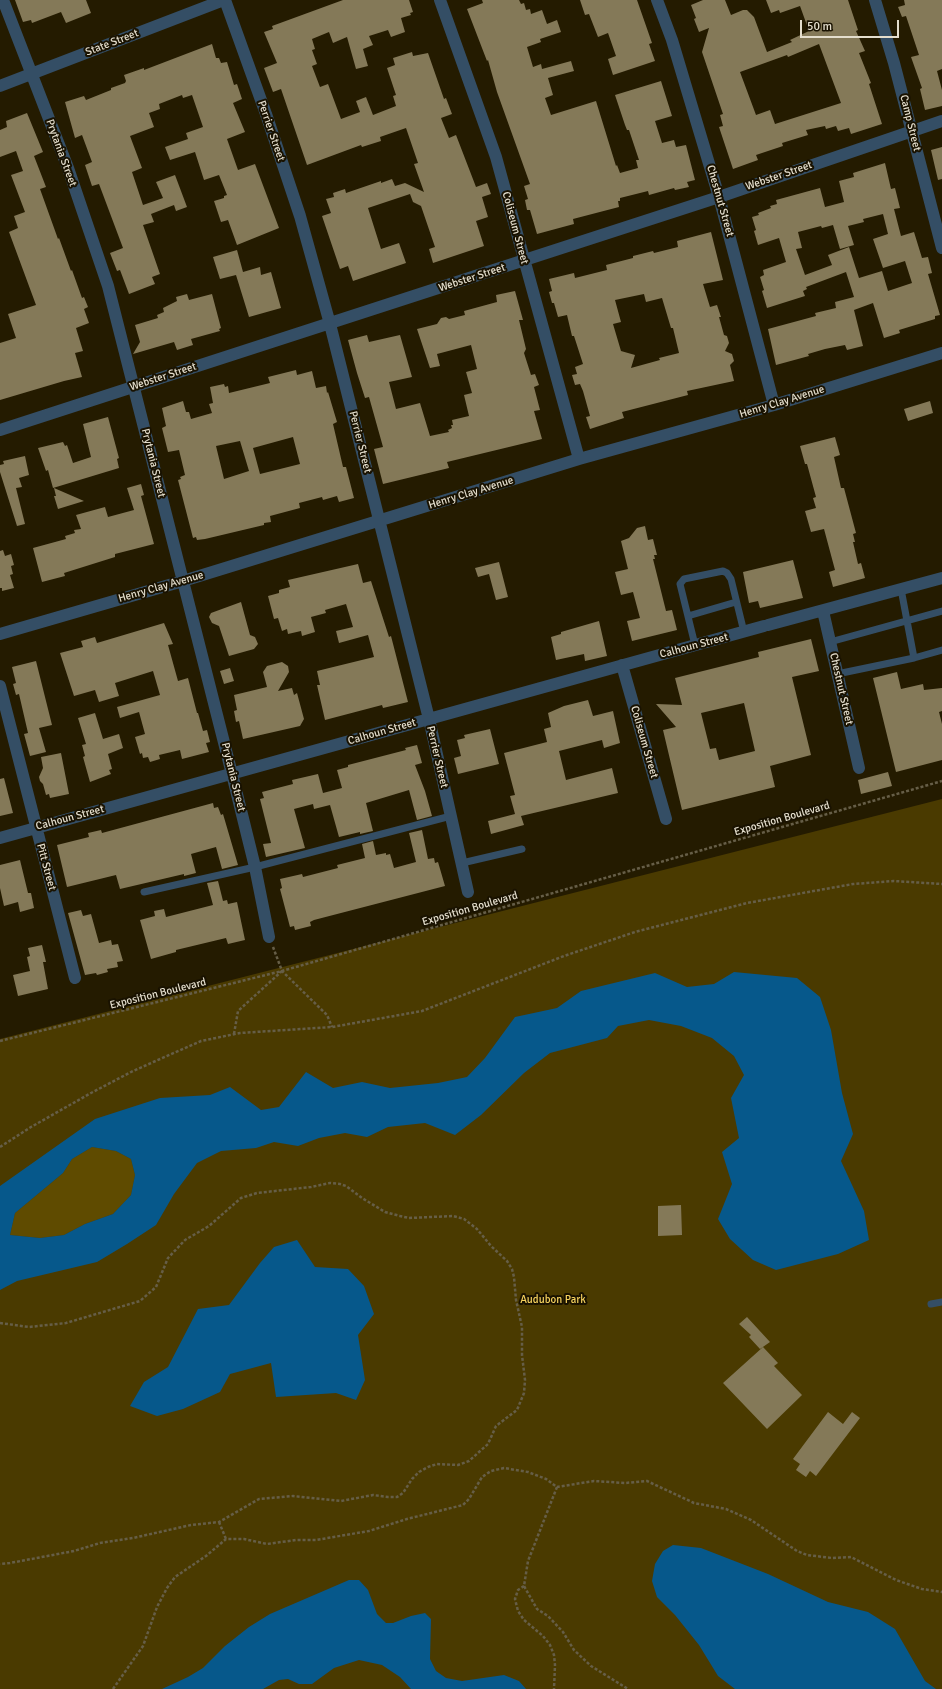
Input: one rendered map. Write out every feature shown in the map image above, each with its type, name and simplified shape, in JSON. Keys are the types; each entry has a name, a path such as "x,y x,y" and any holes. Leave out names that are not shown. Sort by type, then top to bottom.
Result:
{"street":[{"name":"Prytania Street","path":"3,0 68,168 108,286 232,774 255,867 269,937"},
{"name":"State Street","path":"0,86 225,0"},
{"name":"Perrier Street","path":"225,0 266,114 300,216 330,324 428,719 468,892"},
{"name":"Coliseum Street","path":"440,0 496,157 579,459"},
{"name":"Chestnut Street","path":"657,0 672,40 719,196 774,405"},
{"name":"Camp Street","path":"875,0 894,63 942,248"},
{"name":"Webster Street","path":"0,430 330,324 942,121"},
{"name":"Henry Clay Avenue","path":"0,634 380,522 579,459 774,405 942,353"},
{"name":"Calhoun Street","path":"0,838 622,665 942,578"},
{"name":"Chestnut Street","path":"824,611 859,768"},
{"name":"Coliseum Street","path":"622,665 666,819"},
{"name":"Pitt Street","path":"0,686 74,978"}],"lane":[{"path":"695,645 680,584 684,579 723,571 727,573 731,578 744,632"},
{"path":"901,589 914,658"},
{"path":"688,616 736,602"},
{"path":"830,642 942,611"},
{"path":"838,674 914,658 942,650"},
{"path":"144,892 255,867 451,816"},
{"path":"462,863 522,849"},
{"path":"931,1304 942,1302"}],"path":[{"name":"Exposition Boulevard","path":"0,1041 282,971 942,781"},
{"path":"0,1147 77,1101 133,1071 202,1041 234,1034 332,1027 422,1011 564,956 635,932 747,903 853,884 894,881 942,884"},
{"path":"269,937 282,971 327,1015 332,1027"},
{"path":"234,1034 238,1010 282,971"},
{"path":"0,1323 29,1327 66,1323 140,1301 156,1286 168,1258 185,1240 209,1226 241,1198 256,1192 311,1187 330,1183 340,1184 346,1186 385,1212 409,1218 453,1216 464,1219 477,1229 491,1246 507,1261 512,1269 516,1300 522,1327 522,1355 525,1380 524,1393 517,1410 496,1426 488,1444 469,1461 458,1465 437,1464 419,1472 403,1493 397,1497 373,1495 341,1501 293,1496 259,1499 219,1522 191,1525 133,1538 100,1543 74,1551 0,1564"},
{"path":"113,1689 144,1646 157,1607 167,1588 175,1577 206,1556 226,1539 244,1539 268,1544 296,1540 316,1540 369,1531 407,1518 463,1505 469,1499 482,1477 490,1471 504,1468 528,1472 546,1479 557,1487 594,1480 625,1483 647,1481 694,1503 726,1509 751,1520 796,1551 807,1555 851,1557 896,1580 922,1589 942,1592"},
{"path":"557,1487 528,1561 524,1586 537,1609 548,1616 563,1632 574,1650 591,1666 628,1689"},
{"path":"219,1522 226,1539"},
{"path":"524,1586 518,1590 516,1599 518,1611 524,1620 543,1636 550,1645 555,1660 554,1689"}],"green space":[{"name":"Audubon Park","path":"942,799 942,1689 0,1689 0,1039"}],"shaded area":[{"path":"92,1147 116,1151 131,1159 135,1175 131,1195 113,1214 85,1224 64,1235 40,1238 10,1235 15,1213 63,1173 72,1159"}],"water":[{"path":"734,972 797,978 820,997 831,1030 842,1093 853,1134 841,1161 864,1211 869,1240 838,1254 776,1270 753,1260 730,1239 718,1219 732,1184 722,1152 739,1138 731,1098 744,1075 734,1056 712,1038 681,1026 649,1020 618,1026 607,1038 550,1053 524,1073 481,1115 455,1135 425,1123 388,1127 367,1137 345,1133 319,1138 298,1146 274,1142 256,1148 221,1151 197,1163 174,1194 156,1225 127,1244 97,1262 17,1281 0,1290 0,1186 95,1119 160,1098 210,1095 230,1087 261,1110 279,1107 306,1072 333,1088 362,1082 390,1088 438,1083 467,1077 485,1058 515,1017 557,1008 581,991 655,973 687,987 714,984","holes":["92,1147 116,1151 131,1159 135,1175 131,1195 113,1214 85,1224 64,1235 40,1238 10,1235 15,1213 63,1173 72,1159"]},
{"path":"297,1240 315,1267 348,1269 364,1286 374,1314 358,1335 365,1380 356,1400 336,1393 276,1397 271,1363 230,1374 220,1392 183,1409 157,1416 130,1406 144,1382 168,1367 198,1309 229,1305 260,1263 274,1247"},
{"path":"673,1545 701,1548 768,1574 828,1602 868,1612 895,1629 925,1681 936,1689 735,1689 718,1676 699,1645 675,1615 657,1597 652,1581 655,1564 663,1551"},
{"path":"349,1580 359,1580 368,1590 377,1614 386,1623 393,1623 411,1616 425,1613 431,1619 430,1659 436,1671 446,1678 462,1681 504,1675 519,1681 526,1689 411,1689 400,1677 382,1665 359,1660 334,1668 312,1684 299,1684 288,1679 279,1680 263,1689 162,1689 203,1668 225,1646 249,1627 270,1614"}],"building":[{"path":"15,0 86,0 91,13 66,23 61,12 32,23 31,20 23,22"},
{"path":"343,0 409,0 413,12 410,13 411,15 401,18 405,32 391,37 388,30 369,36 373,45 363,49 368,66 356,69 347,37 333,43 329,32 312,39 315,49 312,50 317,64 312,66 320,87 328,84 341,119 360,112 356,101 366,97 373,115 396,106 393,96 396,95 387,68 395,65 393,58 412,52 413,56 428,53 444,99 446,98 452,114 441,118 449,138 456,135 476,187 487,183 491,194 482,197 488,217 476,221 484,246 433,263 429,249 435,247 421,206 413,202 410,194 368,208 381,249 399,243 406,263 353,281 348,266 340,269 322,216 331,213 326,199 334,197 333,193 345,189 346,193 381,181 381,183 392,179 395,186 405,183 424,192 414,164 418,163 406,128 380,137 381,141 362,147 361,145 307,165 281,89 273,92 264,68 277,63 264,32 273,29 272,26"},
{"path":"482,0 519,0 521,4 524,3 526,10 530,9 531,14 542,10 547,24 557,20 561,32 540,39 541,42 527,47 533,67 541,64 542,69 571,61 574,71 548,78 553,95 545,98 551,115 596,101 616,166 617,165 620,173 638,168 636,160 639,160 615,95 661,81 672,116 655,121 662,143 674,140 676,147 686,145 695,180 687,182 689,187 675,190 674,188 649,195 648,191 620,198 620,201 618,201 619,207 573,219 574,224 537,234 530,210 527,210 525,200 528,199 524,186 530,184 497,92 488,60 487,61 467,9 483,3"},
{"path":"580,0 637,0 652,43 649,44 655,61 613,75 608,59 616,56 608,33 598,37 589,14 585,15"},
{"path":"703,0 725,0 731,15 747,10 754,17 767,52 792,42 790,40 809,31 800,6 780,13 779,10 771,13 766,0 848,0 858,30 856,31 865,51 859,53 871,83 869,84 882,124 851,134 849,128 838,131 836,126 826,129 825,126 806,130 808,135 782,143 783,146 756,155 758,160 733,169 719,127 723,126 720,115 723,114 702,52 709,28 699,32 691,5","holes":["819,44 841,103 775,124 770,110 756,115 740,72 787,55 788,57"]},
{"path":"904,0 942,0 942,69 937,71 942,90 942,106 925,110 920,89 922,88 911,57 919,55 906,16 902,17 898,7 905,5"},
{"path":"212,44 216,58 219,58 221,63 227,62 234,85 237,84 242,99 233,103 245,132 227,139 238,170 255,164 279,228 237,245 228,220 221,222 214,201 224,198 224,196 227,195 219,175 204,180 195,152 170,160 165,147 188,139 186,133 203,127 192,95 183,98 182,95 159,104 160,109 149,113 154,127 130,136 142,168 132,172 143,205 163,198 156,182 175,175 187,207 176,211 174,205 151,214 154,222 143,225 160,274 152,277 155,284 129,294 120,270 117,271 110,253 123,248 99,184 92,186 85,165 92,162 82,135 75,138 65,102 84,96 86,100 125,83 126,81 124,75 144,68 144,70"},
{"path":"27,113 43,152 34,156 46,187 40,189 71,271 72,270 82,298 84,297 88,307 84,309 89,323 76,328 83,351 75,353 82,377 0,400 0,343 16,338 8,314 36,305 9,232 18,228 14,216 25,212 11,175 23,171 16,151 0,157 0,130 7,127 6,121"},
{"path":"942,147 942,179 938,180 931,150"},
{"path":"885,163 891,189 895,188 900,208 894,209 901,236 914,232 922,258 928,257 932,273 928,274 940,315 935,316 935,319 899,330 900,333 884,338 873,303 854,310 863,346 847,350 845,345 825,349 808,354 809,356 776,365 768,329 816,316 815,313 836,308 835,302 854,297 846,272 806,287 807,289 803,291 805,296 767,308 760,277 764,275 763,270 786,262 779,238 758,245 752,217 771,208 770,206 777,204 776,200 820,188 825,207 844,202 839,181 854,177 853,173","holes":["883,214 888,234 873,239 883,268 905,261 912,283 888,291 882,271 859,278 849,247 828,255 832,265 805,275 796,249 802,248 798,232 821,226 822,228 833,225 840,249 854,245 848,226 864,222 863,219"]},
{"path":"711,232 723,280 703,284 710,307 717,305 721,317 719,317 724,335 727,336 729,343 725,351 732,354 734,361 730,365 734,381 687,391 688,395 622,412 624,418 590,429 586,417 590,416 583,391 580,384 575,385 572,375 577,374 575,367 583,364 574,336 572,336 567,315 558,317 554,303 552,303 549,292 552,291 549,279 574,273 575,278 607,270 606,265 633,258 633,256 678,247 677,241","holes":["644,294 646,302 662,298 671,328 673,328 679,353 631,368 635,355 621,351 613,324 621,322 615,300"]},
{"path":"237,250 243,272 260,267 261,275 271,272 281,308 249,317 236,275 220,279 213,257"},
{"path":"515,291 523,320 519,320 526,349 524,353 531,375 535,374 539,385 534,387 540,410 534,411 542,439 447,462 449,468 383,484 374,449 383,447 369,397 365,398 348,340 367,335 369,342 400,335 412,377 389,382 396,409 420,403 430,436 449,432 448,430 452,428 451,425 453,425 452,420 469,416 464,395 472,393 466,372 477,369 471,345 437,354 440,366 430,368 417,329 437,324 441,318 446,317 449,319 465,315 464,311 497,302 496,295"},
{"path":"187,294 189,300 212,294 221,328 219,329 220,331 191,339 193,345 177,350 174,342 133,354 140,342 135,325 158,318 157,315 164,312 163,308 177,301 176,297"},
{"path":"296,370 297,375 312,371 316,388 326,386 337,422 333,424 343,467 346,467 354,498 339,502 337,496 323,500 322,497 299,503 300,508 270,516 271,522 264,523 264,525 197,540 196,537 193,538 178,480 181,479 180,477 185,475 179,450 168,452 162,428 166,426 162,408 183,401 186,412 189,412 191,419 212,413 209,404 213,403 210,387 224,384 225,387 228,386 229,393 270,383 268,377","holes":["293,437 300,464 260,474 253,448","240,441 249,471 224,479 216,446"]},
{"path":"930,401 933,413 908,421 904,409"},
{"path":"108,417 119,458 117,459 119,468 53,488 48,470 46,471 38,448 63,442 65,446 67,445 73,463 91,457 83,424"},
{"path":"835,437 840,455 834,457 841,488 844,488 856,533 853,534 855,542 853,542 858,564 861,563 865,578 833,587 829,572 835,570 824,529 811,532 805,511 816,508 813,498 816,497 807,464 805,464 800,446"},
{"path":"25,456 29,475 19,478 22,487 16,488 25,524 17,526 0,472 0,465 4,464 3,461"},
{"path":"141,484 144,495 141,496 154,544 115,554 115,557 64,573 65,576 42,582 33,548 66,539 65,536 75,533 74,530 81,529 76,515 105,507 108,517 134,510 127,488"},
{"path":"54,488 84,501 58,509 54,496 56,496"},
{"path":"645,526 648,540 653,539 657,555 654,555 655,559 653,559 666,611 672,610 677,630 632,641 627,621 640,618 633,592 621,595 615,572 628,569 621,541 629,538 637,528"},
{"path":"3,550 5,556 11,554 14,565 11,566 13,574 10,575 14,588 2,591 2,588 0,588 0,551"},
{"path":"793,560 803,598 760,608 758,601 749,603 743,572"},
{"path":"499,562 508,597 496,600 489,574 478,577 475,568"},
{"path":"358,564 363,583 371,581 389,637 391,636 408,702 383,708 382,705 325,720 317,685 320,685 317,671 374,657 368,635 339,643 336,631 353,627 346,604 325,610 326,613 311,617 315,632 302,636 301,631 288,634 287,629 282,631 278,618 274,619 268,596 279,593 279,590 290,587 288,580"},
{"path":"241,602 250,635 255,637 258,644 254,649 229,656 219,626 212,623 209,617 211,613"},
{"path":"599,621 607,656 585,661 584,654 556,660 551,637 561,634 561,632"},
{"path":"164,623 173,644 168,645 178,681 188,678 203,731 207,730 210,742 206,743 209,752 182,759 180,750 159,755 160,759 150,762 148,757 143,758 142,753 140,754 135,737 145,734 139,712 120,718 117,707 160,695 153,671 115,683 119,696 99,702 95,690 74,696 60,653 83,647 81,641 95,637 97,643"},
{"path":"811,639 819,671 792,677 811,755 770,766 775,787 682,810 663,730 676,727 656,704 682,705 675,678 759,657 758,652","holes":["744,703 755,751 719,760 716,748 710,749 701,713"]},
{"path":"36,661 52,725 39,728 46,752 30,756 24,734 28,733 19,694 16,695 13,684 16,683 12,667"},
{"path":"282,662 288,666 289,672 278,691 292,688 294,695 297,693 304,719 300,726 243,739 239,721 236,722 234,711 237,710 234,695 267,687 263,672 267,666"},
{"path":"230,668 234,681 224,684 220,671"},
{"path":"897,672 901,689 923,684 924,690 942,688 942,711 939,712 942,724 942,760 896,772 873,678"},
{"path":"588,700 593,716 613,711 620,743 604,748 602,740 559,751 566,780 612,768 618,793 521,816 524,825 491,834 488,821 515,814 510,796 515,795 504,753 547,742 544,729 551,727 548,713 564,706"},
{"path":"95,713 103,739 119,734 123,748 108,754 112,769 109,770 111,774 90,782 83,757 85,756 82,745 86,744 78,718"},
{"path":"490,729 499,764 458,774 454,758 461,756 457,740 465,738 464,735"},
{"path":"417,745 422,763 415,765 425,791 432,816 417,820 409,790 366,803 373,831 360,834 360,832 339,837 330,805 314,809 313,804 294,809 305,848 266,857 263,844 271,843 260,799 264,798 262,792 293,784 292,780 318,774 323,793 342,788 337,770 348,767 348,765 406,750 405,748"},
{"path":"61,753 69,794 50,798 49,794 46,795 39,777 43,768 41,757"},
{"path":"888,772 892,786 861,794 858,780"},
{"path":"4,778 13,813 0,816 0,779"},
{"path":"213,803 214,808 218,807 221,815 223,814 238,865 222,869 216,847 191,854 196,873 184,876 184,874 120,889 116,875 67,887 57,845 89,837 88,833 101,830 102,833"},
{"path":"422,830 428,859 434,858 435,863 438,862 445,886 314,920 310,922 311,926 295,930 294,926 290,927 280,889 282,888 280,879 302,874 303,877 338,868 337,865 365,858 362,844 373,841 376,855 386,853 386,855 390,854 394,868 416,862 409,833"},
{"path":"20,860 28,893 31,893 34,908 20,912 18,902 4,906 0,888 0,865"},
{"path":"218,881 223,901 227,900 228,904 237,902 245,940 228,944 226,938 176,950 176,952 151,959 140,920 155,916 154,911 164,909 166,917 213,905 207,883"},
{"path":"81,910 83,916 91,914 99,943 111,940 112,945 118,944 123,961 117,962 118,967 107,969 108,972 97,975 96,973 85,975 68,913"},
{"path":"42,945 46,962 43,962 48,989 18,996 13,975 30,971 27,957 30,956 28,948"},
{"path":"681,1205 682,1235 658,1236 658,1206"},
{"path":"747,1317 770,1342 760,1349 749,1337 751,1335 739,1324"},
{"path":"763,1347 778,1363 774,1366 802,1395 767,1429 723,1383"},
{"path":"828,1412 843,1424 852,1412 860,1418 816,1476 810,1471 806,1477 796,1470 800,1464 793,1459"}]}
